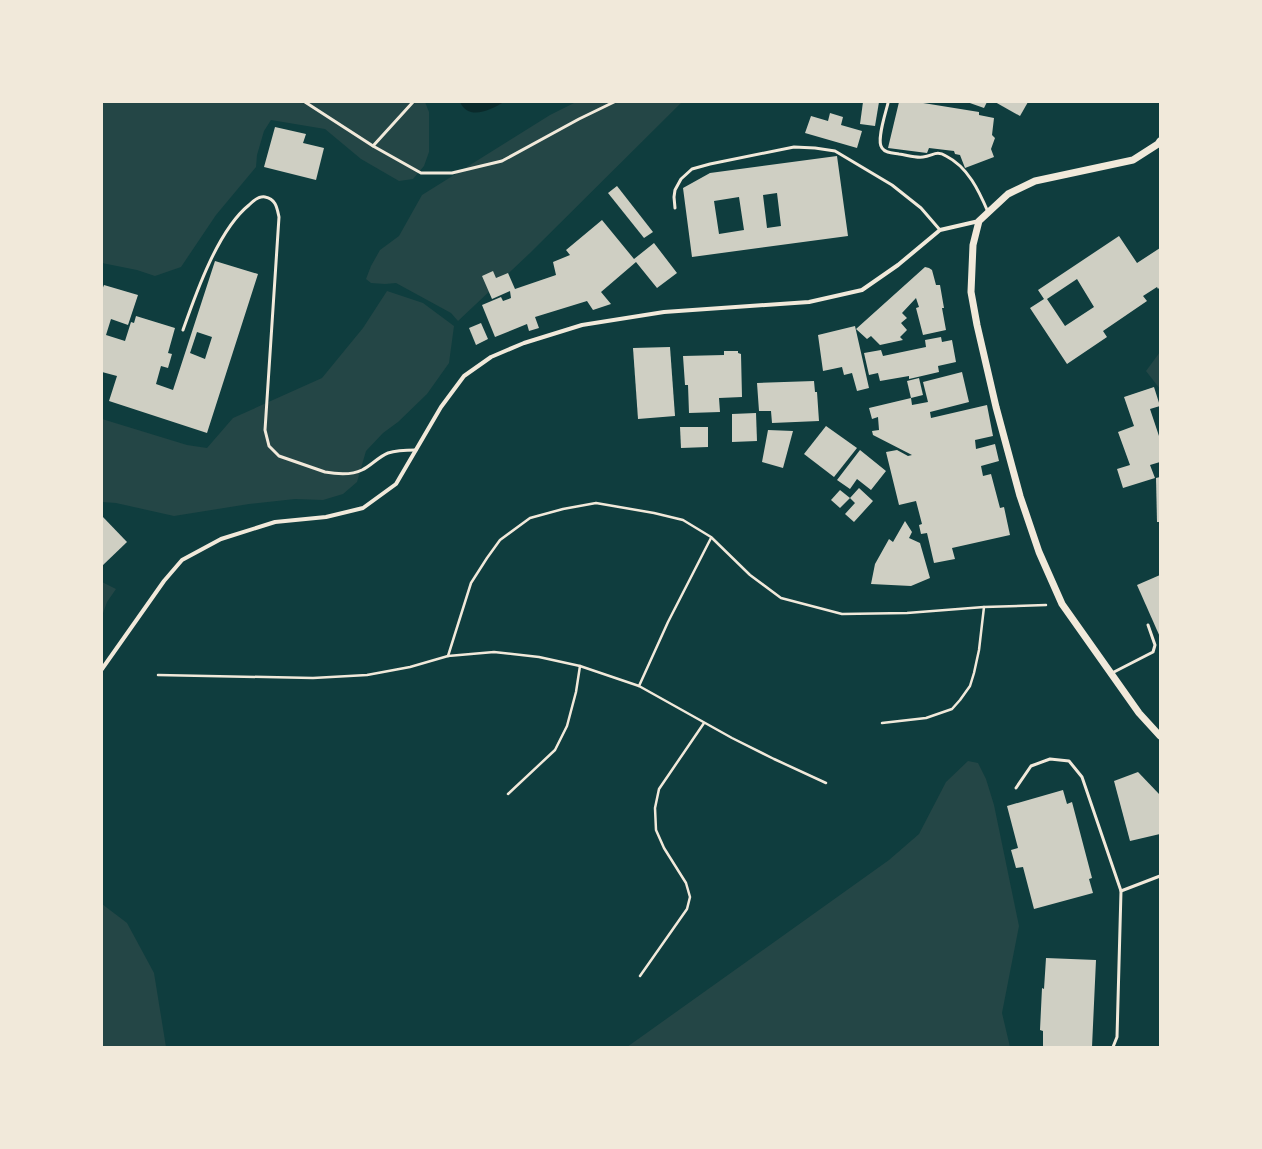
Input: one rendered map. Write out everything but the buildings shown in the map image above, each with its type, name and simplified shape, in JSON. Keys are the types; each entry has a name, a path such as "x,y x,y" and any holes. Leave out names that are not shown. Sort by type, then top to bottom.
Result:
{"street":[{"path":"1160,142 1133,160 1035,181 1008,194 979,221 973,244 971,292 996,407 1020,496 1039,552 1062,604 1139,713 1160,736"},
{"path":"102,669 164,581 182,560 221,539 275,522 326,517 363,508 396,484 441,407 464,376 491,357 524,343 582,325 664,312 809,302 862,290 898,265 940,230 979,221"}],"lane":[{"path":"305,102 373,146 421,173 452,173 502,161 579,119 614,102"},
{"path":"373,146 413,102"},
{"path":"888,103 880,136 882,149 887,152 919,157 935,152 946,155 958,164 976,186 988,212"},
{"path":"675,208 674,197 676,190 681,179 692,169 710,164 794,148 815,148 835,151 892,186 921,208 940,230"},
{"path":"183,330 194,298 215,251 233,220 255,199 263,197 270,199 276,204 279,218 265,430 269,446 280,456 333,474 355,473 389,453 398,450 416,450"},
{"path":"1112,674 1153,652 1155,645 1148,625"},
{"path":"1016,788 1031,766 1050,759 1070,761 1082,777 1121,891 1117,1037 1113,1047"},
{"path":"1121,891 1160,876"}],"path":[{"path":"448,656 471,583 486,558 500,540 530,518 563,509 596,503 654,513 683,520 711,538 750,575 781,598 842,614 907,613 984,607 1062,604"},
{"path":"638,686 668,622 711,538"},
{"path":"882,723 926,718 952,709 960,700 970,686 974,673 979,650 984,607"},
{"path":"158,675 313,678 367,675 410,667 448,656 494,652 539,657 580,666 638,686 704,723 774,759 826,783"},
{"path":"508,794 555,750 567,726 576,692 580,666"},
{"path":"640,976 687,909 690,897 686,883 664,848 656,830 655,808 660,789 704,723"}],"shaded area":[{"path":"102,102 425,102 429,112 429,152 424,166 413,179 399,181 361,159 325,129 271,120 264,131 257,155 256,167 216,215 181,267 155,276 137,270 102,263"},
{"path":"460,102 504,102 486,111 474,112 464,108"},
{"path":"576,102 682,102 530,253 458,321 451,313 396,283 371,283 366,279 380,250 399,236 422,195 550,115"},
{"path":"387,291 423,303 454,326 449,363 427,394 398,422 383,433 366,451 357,482 343,494 323,500 295,499 249,504 174,516 116,503 102,502 102,419 187,445 207,448 233,418 322,378 363,328"},
{"path":"1160,352 1160,389 1146,371"},
{"path":"102,582 116,589 107,602 102,616"},
{"path":"968,761 978,763 986,779 994,805 1019,926 1002,1013 1010,1047 627,1047 889,860 919,834 946,782"},
{"path":"102,904 127,923 154,973 166,1047 102,1047"}]}
